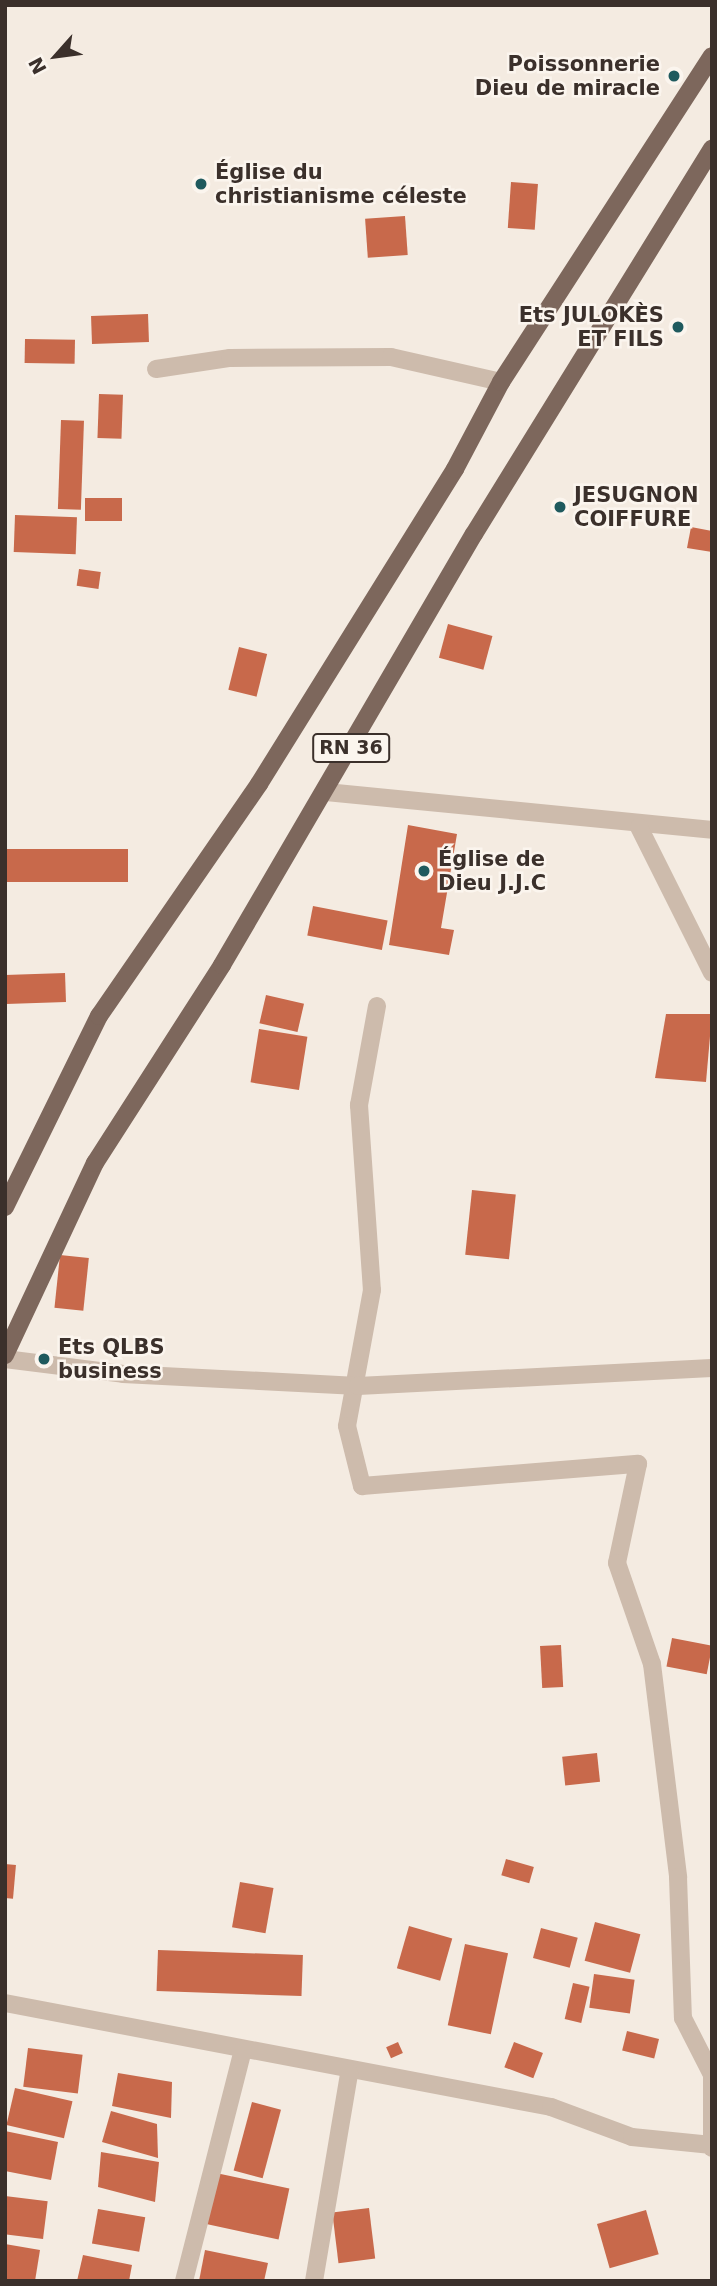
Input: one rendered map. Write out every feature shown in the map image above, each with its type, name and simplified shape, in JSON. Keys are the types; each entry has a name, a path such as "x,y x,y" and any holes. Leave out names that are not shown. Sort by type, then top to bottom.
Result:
{"main road":[{"name":"RN 36","path":"5,1207 99,1016 258,784 455,469 501,382 712,56"},
{"name":"RN 36","path":"5,1357 95,1163 326,792 474,534 712,149"}],"street":[{"path":"156,369 230,358 391,357 501,382"},
{"path":"326,792 639,827 712,830"},
{"path":"639,827 712,973"},
{"path":"5,2003 243,2049 349,2073 551,2107 632,2137 711,2146 712,2074 684,2018 678,1877 652,1664 617,1563 638,1464 362,1486 347,1426 358,1386 372,1290 359,1104 377,1006"},
{"path":"5,1357 123,1374 358,1386 712,1368"},
{"path":"184,2281 243,2049"},
{"path":"314,2281 349,2073"}],"building":[{"path":"511,182 538,184 535,230 508,228"},
{"path":"405,216 408,255 368,258 365,219"},
{"path":"148,314 149,342 92,344 91,316"},
{"path":"25,339 75,340 75,364 25,363"},
{"path":"99,394 123,395 121,439 97,438"},
{"path":"61,420 84,421 81,510 58,509"},
{"path":"85,498 122,498 122,521 85,521"},
{"path":"15,515 77,517 76,554 14,552"},
{"path":"691,527 712,531 712,552 687,548"},
{"path":"79,569 101,572 98,589 77,586"},
{"path":"448,624 492,636 483,670 439,658"},
{"path":"239,647 267,654 256,697 228,690"},
{"path":"408,825 457,834 441,928 454,930 449,955 389,945"},
{"path":"5,849 128,849 128,882 5,882"},
{"path":"313,906 388,921 382,950 307,935"},
{"path":"65,973 66,1002 6,1004 5,975"},
{"path":"266,995 304,1004 297,1032 259,1023"},
{"path":"666,1014 712,1014 706,1082 655,1078"},
{"path":"259,1029 307,1037 299,1090 251,1082"},
{"path":"472,1190 516,1195 509,1259 465,1255"},
{"path":"60,1255 89,1258 83,1311 54,1308"},
{"path":"672,1638 712,1646 707,1674 666,1666"},
{"path":"561,1645 563,1687 542,1688 540,1646"},
{"path":"597,1753 600,1782 565,1785 562,1757"},
{"path":"506,1859 534,1867 529,1883 501,1875"},
{"path":"5,1864 16,1865 13,1899 5,1898"},
{"path":"240,1882 273,1888 265,1933 232,1927"},
{"path":"595,1922 640,1934 630,1973 585,1961"},
{"path":"409,1926 452,1938 440,1981 397,1968"},
{"path":"541,1928 578,1938 570,1968 533,1958"},
{"path":"465,1944 508,1953 491,2034 448,2025"},
{"path":"158,1950 303,1955 301,1996 157,1991"},
{"path":"594,1974 635,1980 630,2013 589,2008"},
{"path":"573,1983 590,1987 581,2023 565,2019"},
{"path":"627,2031 659,2039 654,2058 622,2050"},
{"path":"398,2042 403,2053 391,2058 386,2047"},
{"path":"514,2042 543,2053 533,2078 504,2067"},
{"path":"28,2048 83,2055 78,2093 23,2087"},
{"path":"118,2073 172,2082 171,2118 112,2106"},
{"path":"15,2088 72,2101 64,2138 6,2125"},
{"path":"252,2102 281,2110 263,2178 234,2171"},
{"path":"111,2111 157,2124 158,2158 102,2142"},
{"path":"5,2131 58,2142 51,2180 5,2171"},
{"path":"101,2152 159,2162 155,2202 98,2187"},
{"path":"216,2173 289,2189 279,2239 205,2224"},
{"path":"5,2196 48,2201 43,2239 5,2234"},
{"path":"369,2208 375,2259 338,2263 332,2213"},
{"path":"98,2209 145,2217 139,2252 92,2243"},
{"path":"646,2210 659,2254 610,2268 597,2224"},
{"path":"5,2244 40,2250 35,2281 5,2281"},
{"path":"205,2250 268,2263 264,2281 199,2281"},
{"path":"83,2255 132,2265 129,2281 77,2281"}],"place":[{"name":"Poissonnerie Dieu de miracle","path":"674,76"},
{"name":"Église du christianisme céleste","path":"201,184"},
{"name":"Ets JULOKÈS ET FILS","path":"678,327"},
{"name":"JESUGNON COIFFURE","path":"560,507"},
{"name":"Église de Dieu J.J.C","path":"424,871"},
{"name":"Ets QLBS business","path":"44,1359"}]}
